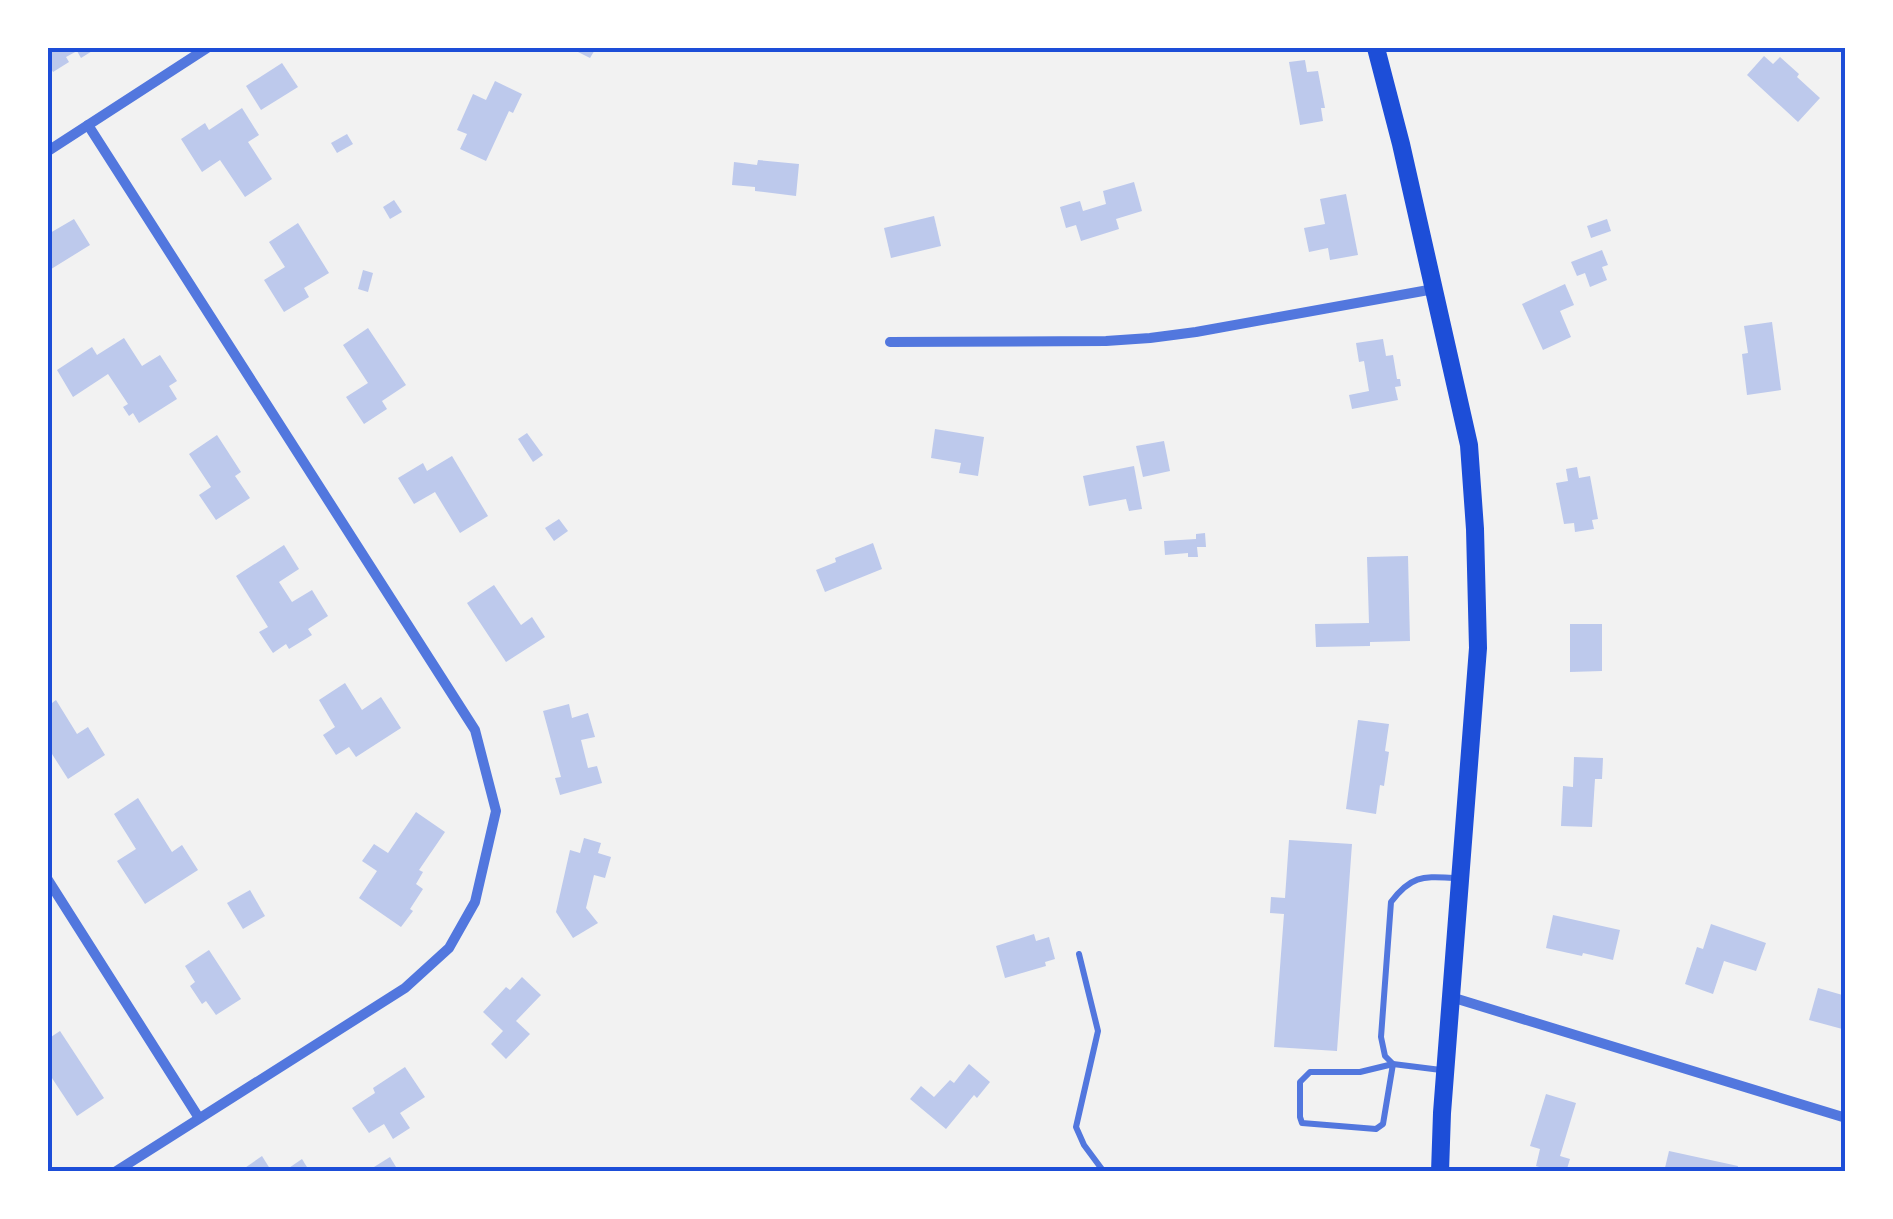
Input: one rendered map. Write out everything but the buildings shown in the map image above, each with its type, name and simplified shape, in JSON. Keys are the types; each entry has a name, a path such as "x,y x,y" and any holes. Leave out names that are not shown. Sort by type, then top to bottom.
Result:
{"main road":[{"path":"1376,48 1468,445 1475,528 1478,648 1440,1172"}],"street":[{"path":"48,150 207,48"},
{"path":"88,125 475,730 496,811 476,902 449,948 405,988 115,1172"},
{"path":"890,342 1150,338 1434,289"},
{"path":"48,880 199,1118"},
{"path":"1451,997 1846,1118"}],"lane":[{"path":"1393,1064 1385,1056 1381,1036 1391,902 1404,885 1422,876 1460,878"},
{"path":"1079,954 1098,1031 1076,1127 1104,1172"},
{"path":"1393,1064 1383,1124 1376,1129 1302,1124 1300,1082 1310,1072 1360,1072 1393,1064 1446,1070"}]}
